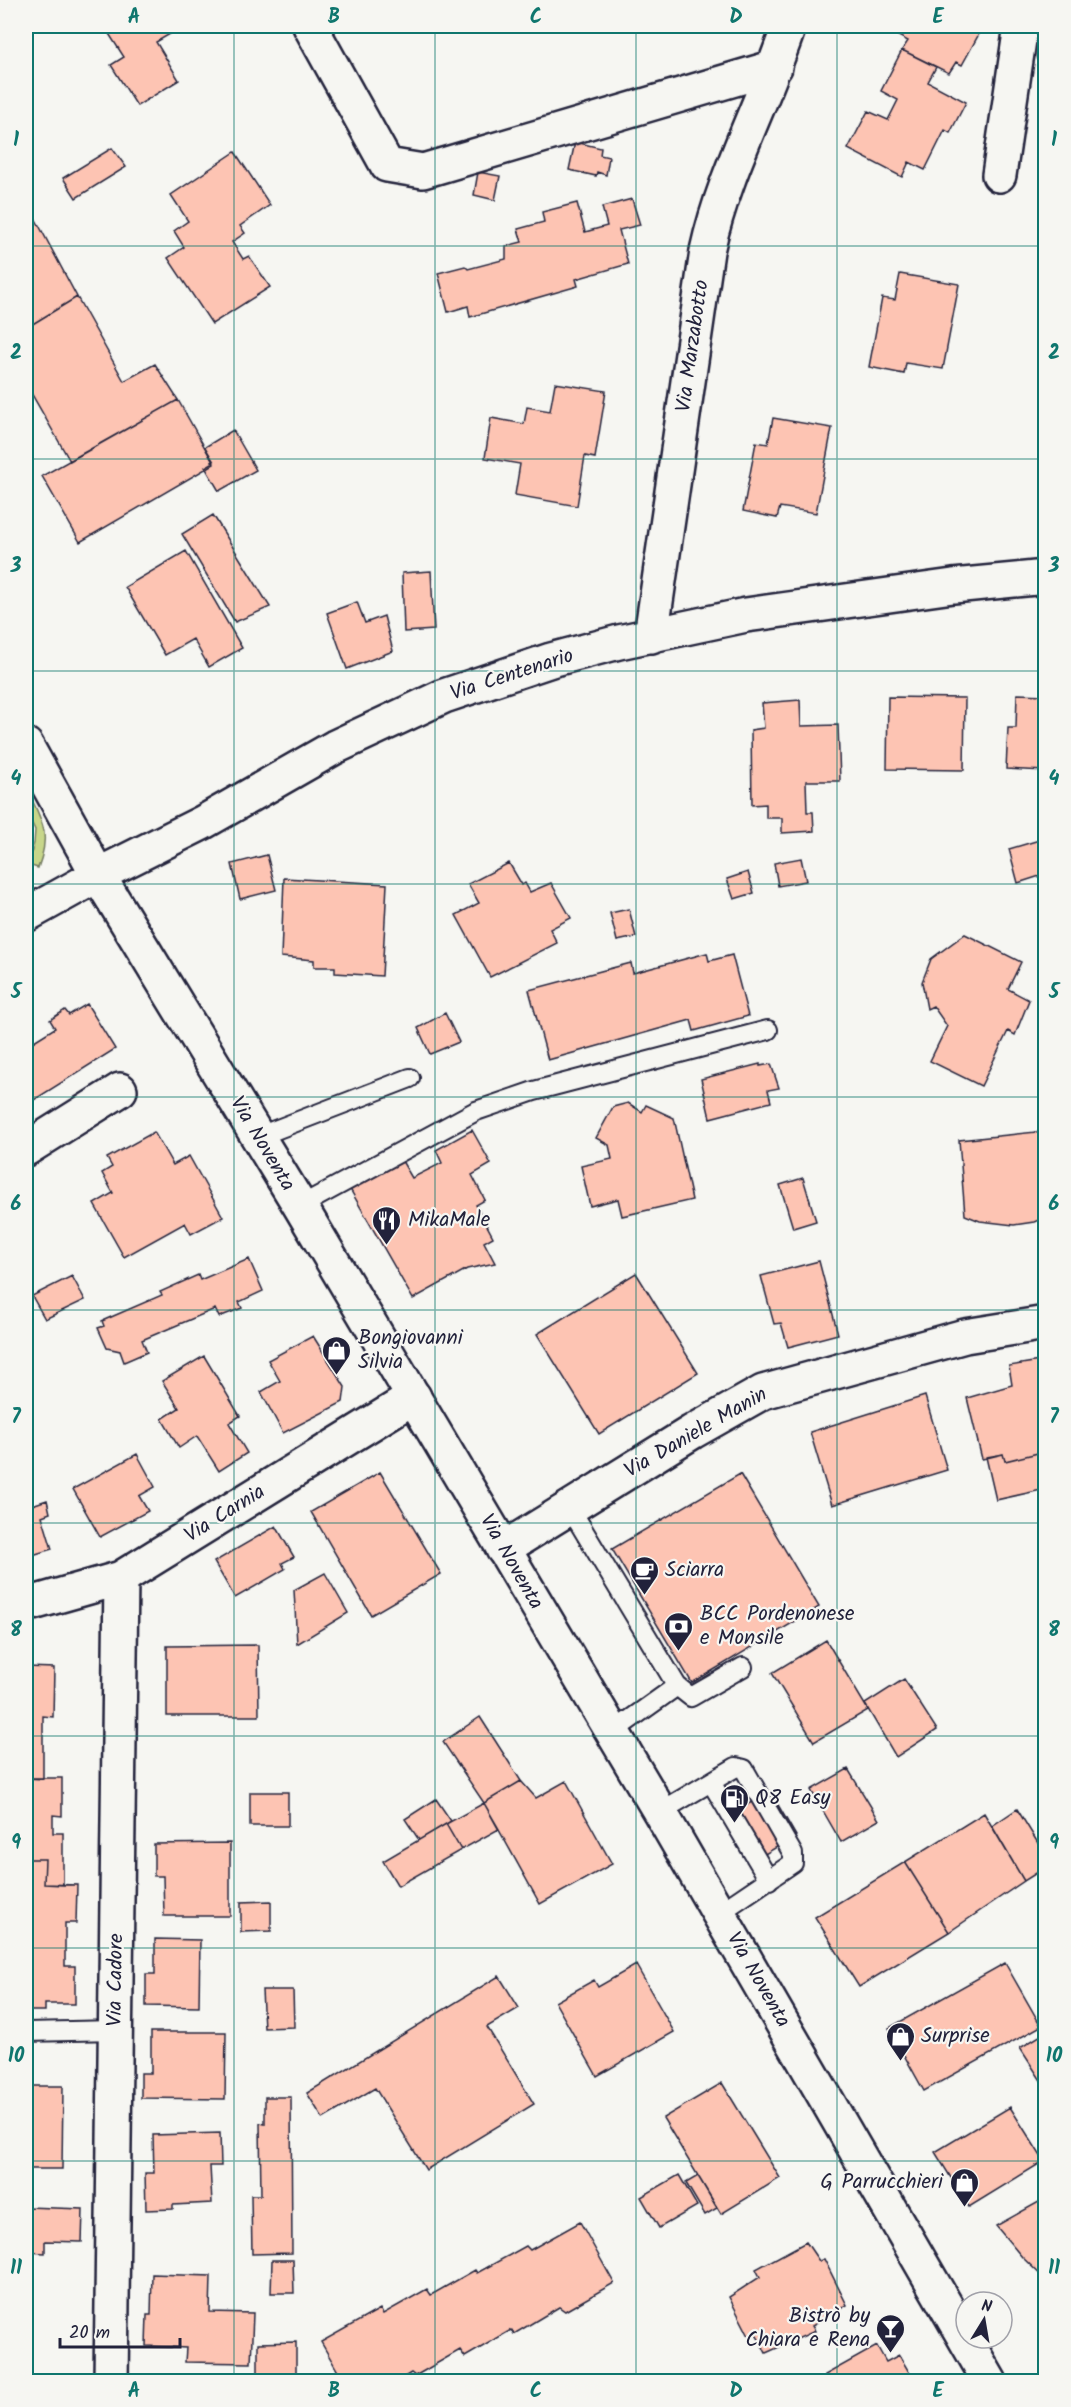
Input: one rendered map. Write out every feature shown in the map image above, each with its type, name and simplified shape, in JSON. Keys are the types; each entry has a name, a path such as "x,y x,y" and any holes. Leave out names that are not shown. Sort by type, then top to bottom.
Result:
{"street":[{"path":"310,26 387,165 423,171 775,67"},
{"name":"Via Marzabotto","path":"651,636 707,251 714,217 775,67 789,26"},
{"path":"999,175 1021,26"},
{"name":"Via Centenario","path":"26,915 98,875 202,823 335,747 444,696 551,660 746,615 837,601 1046,577"},
{"name":"Via Noventa","path":"26,745 98,875 300,1206 660,1812 990,2382"},
{"path":"26,1149 120,1090"},
{"name":"Via Daniele Manin","path":"503,1549 692,1432 763,1392 965,1336 1046,1323"},
{"name":"Via Carnia","path":"26,1605 121,1578 414,1397"},
{"name":"Via Cadore","path":"111,2382 121,1578"}],"lane":[{"path":"300,1206 476,1111 534,1091 768,1030"},
{"path":"257,1137 410,1078"},
{"path":"570,1508 677,1686 691,1697 742,1667"},
{"path":"612,1733 677,1686"},
{"path":"660,1812 736,1767 744,1769 793,1854 793,1863 719,1913"},
{"path":"711,1782 769,1880"},
{"path":"26,2032 116,2030"}],"green space":[{"path":"26,787 43,826 44,844 38,868 28,865 35,830 26,811"}],"building":[{"path":"104,26 165,26 170,34 156,42 179,80 137,106 111,65 124,57"},
{"path":"890,26 967,26 980,32 962,65 956,62 949,73 902,50 908,41 887,30"},
{"path":"902,50 936,67 928,82 966,102 950,133 945,130 925,170 909,162 902,177 848,149 868,111 888,120 898,100 881,91"},
{"path":"575,142 601,148 600,155 609,157 606,175 597,172 596,176 569,170"},
{"path":"112,148 126,167 76,198 63,178"},
{"path":"235,152 270,205 240,226 245,233 232,242 243,259 249,256 270,287 212,324 168,258 184,247 174,231 188,221 171,195"},
{"path":"478,172 500,176 495,200 474,195"},
{"path":"632,199 640,225 619,230 628,264 576,279 578,286 470,317 468,306 448,312 438,273 465,266 468,269 506,259 506,246 522,242 518,229 544,222 542,212 577,203 585,232 607,226 602,207"},
{"path":"33,214 77,297 26,328 26,218"},
{"path":"900,274 959,284 943,369 906,363 904,374 869,367 882,298 895,300"},
{"path":"77,297 124,381 155,364 178,400 70,461 26,384 26,328"},
{"path":"555,383 606,391 595,458 585,456 577,506 515,495 520,464 485,458 491,418 524,424 527,407 550,411"},
{"path":"178,400 214,464 80,542 42,476"},
{"path":"773,418 832,428 816,513 780,507 777,518 743,511 756,442 768,444"},
{"path":"233,430 256,470 219,491 205,467 214,462 205,447"},
{"path":"213,515 270,607 235,622 182,534"},
{"path":"186,551 242,648 209,667 193,639 165,655 125,587"},
{"path":"431,571 434,630 404,632 402,573"},
{"path":"357,602 365,623 384,616 393,651 347,669 327,613"},
{"path":"1017,694 1046,695 1046,771 1006,769 1008,728 1016,728"},
{"path":"888,697 965,698 964,770 887,769"},
{"path":"800,700 801,726 838,725 840,781 806,781 807,812 813,812 814,831 782,833 782,818 766,818 766,804 752,805 751,730 764,728 762,703"},
{"path":"1046,838 1046,874 1018,883 1009,849"},
{"path":"267,855 276,890 240,899 232,864"},
{"path":"801,858 806,881 778,886 774,863"},
{"path":"509,863 522,885 525,883 530,892 551,883 571,918 550,929 557,943 490,977 456,915 479,903 468,884"},
{"path":"748,872 754,893 734,899 727,879"},
{"path":"284,878 387,884 382,976 335,973 335,967 314,967 314,960 281,957"},
{"path":"629,909 636,937 617,941 610,913"},
{"path":"965,934 1021,962 1008,989 1029,1000 1015,1035 1008,1031 981,1086 930,1061 947,1026 933,1006 927,1009 922,982 931,959"},
{"path":"707,953 709,961 732,955 748,1016 694,1031 691,1020 548,1060 529,990 631,963 633,973"},
{"path":"87,1004 115,1049 26,1105 26,1046 55,1028 50,1020 65,1010 69,1015"},
{"path":"445,1013 459,1042 430,1054 418,1028"},
{"path":"760,1064 760,1066 771,1064 779,1088 768,1090 771,1102 710,1118 701,1079"},
{"path":"628,1103 642,1112 646,1105 674,1118 692,1200 622,1216 618,1199 590,1206 581,1166 612,1159 609,1145 596,1138 613,1107"},
{"path":"472,1130 491,1164 472,1175 485,1200 476,1205 493,1237 484,1242 495,1263 467,1269 413,1299 350,1189 402,1161 412,1178 442,1163 436,1150"},
{"path":"1046,1131 1046,1217 1034,1222 1014,1225 980,1221 965,1215 959,1140"},
{"path":"154,1132 173,1165 189,1156 223,1217 191,1234 185,1223 124,1257 94,1204 113,1193 102,1173 112,1167 107,1158"},
{"path":"803,1178 816,1221 793,1228 780,1185"},
{"path":"249,1259 263,1291 239,1302 242,1308 219,1317 215,1309 142,1340 147,1352 124,1362 120,1351 107,1348 98,1328 104,1326 102,1321 162,1295 160,1292 198,1275 200,1280"},
{"path":"819,1261 838,1334 788,1347 781,1323 774,1324 761,1276"},
{"path":"636,1273 698,1373 599,1434 537,1334"},
{"path":"72,1276 85,1300 45,1319 32,1296"},
{"path":"313,1336 345,1387 343,1402 283,1433 261,1392 280,1381 268,1360"},
{"path":"204,1356 240,1416 229,1423 247,1453 219,1471 197,1436 179,1448 162,1419 179,1408 162,1381"},
{"path":"1046,1360 1046,1451 1005,1461 1003,1454 982,1459 967,1398 1012,1385 1009,1366"},
{"path":"925,1396 947,1470 832,1505 810,1432"},
{"path":"1038,1453 1046,1489 996,1500 986,1457 1003,1454 1005,1461"},
{"path":"137,1454 155,1487 139,1496 148,1511 100,1537 73,1489"},
{"path":"380,1472 441,1574 371,1615 311,1512"},
{"path":"740,1474 819,1607 692,1683 612,1549"},
{"path":"47,1500 50,1513 42,1516 52,1549 26,1557 26,1507"},
{"path":"276,1526 294,1557 282,1563 285,1569 235,1598 214,1562"},
{"path":"325,1573 348,1613 297,1644 294,1590"},
{"path":"826,1640 868,1710 814,1742 772,1673"},
{"path":"258,1645 259,1716 167,1716 167,1646"},
{"path":"26,1667 54,1668 53,1717 43,1716 43,1779 26,1778"},
{"path":"904,1679 937,1730 896,1757 865,1704"},
{"path":"480,1717 521,1781 484,1803 443,1742"},
{"path":"848,1769 879,1820 841,1842 811,1790"},
{"path":"26,1778 62,1778 62,1816 53,1815 53,1833 63,1833 63,1885 44,1884 45,1859 26,1859"},
{"path":"521,1781 536,1798 566,1781 612,1864 540,1904 484,1803"},
{"path":"770,1791 796,1836 751,1862 725,1818"},
{"path":"250,1792 288,1792 288,1826 250,1826"},
{"path":"436,1799 451,1821 419,1840 405,1819"},
{"path":"484,1803 499,1829 461,1850 446,1824"},
{"path":"1017,1809 1046,1856 1046,1867 1024,1881 992,1826"},
{"path":"984,1813 1024,1881 949,1932 905,1862"},
{"path":"446,1824 461,1850 398,1886 383,1861"},
{"path":"230,1843 230,1916 164,1916 163,1876 154,1876 154,1844"},
{"path":"26,1859 45,1859 44,1884 77,1885 76,1923 65,1923 65,1966 75,1966 75,2004 45,2004 45,2011 26,2011"},
{"path":"905,1862 949,1932 859,1987 815,1917"},
{"path":"271,1901 271,1931 241,1932 241,1902"},
{"path":"155,1939 200,1940 199,2007 146,2006 146,1974 155,1974"},
{"path":"1005,1963 1041,2026 924,2091 889,2028"},
{"path":"636,1965 674,2032 597,2076 555,2002 594,1980 598,1987"},
{"path":"499,1976 519,2008 487,2027 534,2104 426,2170 375,2088 323,2119 307,2093"},
{"path":"262,1990 293,1990 294,2027 264,2028"},
{"path":"151,2032 226,2032 225,2099 141,2098 141,2073 151,2073"},
{"path":"1046,2032 1046,2080 1042,2082 1020,2048"},
{"path":"722,2083 780,2178 721,2214 663,2118"},
{"path":"26,2086 63,2086 62,2169 26,2169"},
{"path":"265,2097 291,2097 292,2253 252,2254 251,2195 261,2195 260,2123 265,2124"},
{"path":"1010,2107 1044,2161 969,2207 935,2152"},
{"path":"220,2133 221,2166 210,2166 212,2203 173,2205 173,2209 146,2210 145,2173 154,2173 153,2135"},
{"path":"679,2175 697,2206 659,2228 641,2197"},
{"path":"698,2176 717,2208 705,2215 686,2183"},
{"path":"1046,2198 1046,2280 1022,2257 996,2226"},
{"path":"26,2207 83,2209 82,2242 45,2241 45,2253 26,2252"},
{"path":"580,2222 614,2283 565,2311 559,2307 514,2334 511,2330 465,2357 460,2350 415,2376 411,2373 396,2382 344,2382 321,2342 380,2309 383,2314 427,2289 431,2295 475,2270 477,2273 526,2246 530,2250"},
{"path":"806,2242 819,2261 824,2259 847,2305 812,2326 815,2331 766,2353 755,2332 749,2336 729,2297 760,2277 756,2269"},
{"path":"272,2260 293,2260 294,2293 271,2293"},
{"path":"152,2274 211,2276 210,2312 253,2313 251,2363 185,2362 186,2348 146,2346 147,2315 151,2315"},
{"path":"296,2342 296,2382 258,2382 258,2343"},
{"path":"877,2346 886,2362 899,2355 915,2382 829,2382 825,2375"}],"place":[{"name":"MikaMale","path":"387,1246"},
{"name":"Bongiovanni Silvia","path":"337,1376"},
{"name":"Sciarra","path":"644,1596"},
{"name":"BCC Pordenonese e Monsile","path":"679,1652"},
{"name":"Q8 Easy","path":"734,1824"},
{"name":"Surprise","path":"900,2062"},
{"name":"G Parrucchieri","path":"964,2208"},
{"name":"Bistrò by Chiara e Rena","path":"891,2354"}]}
